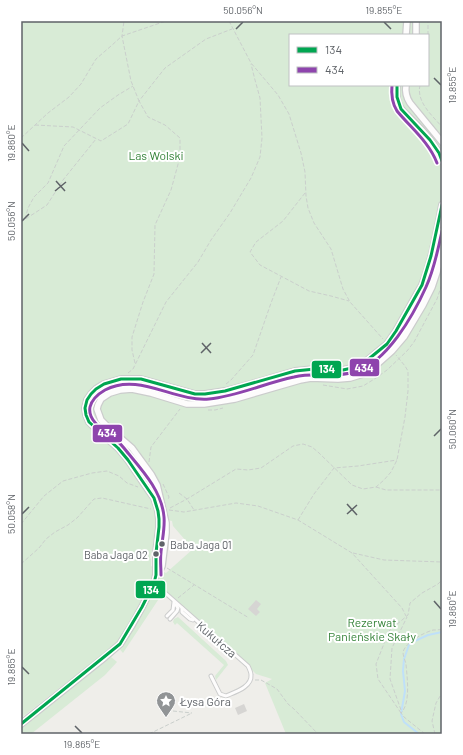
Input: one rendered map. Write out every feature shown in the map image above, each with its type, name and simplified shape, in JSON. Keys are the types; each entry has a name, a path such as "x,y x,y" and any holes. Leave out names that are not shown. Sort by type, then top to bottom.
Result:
{"street":[{"path":"406,34 407,21"},
{"path":"416,21 416,34"},
{"path":"397,86 396,95 401,109 430,139 442,161"},
{"path":"406,86 406,94 410,103 442,142"},
{"path":"21,724 120,644 154,583 156,575 156,553 159,527 158,511 154,498 122,453 94,427 86,415 85,408 90,394 104,384 131,379 141,379 195,394 216,393 295,371 315,369 343,370 365,362 387,344 404,318 425,278 439,224 442,205"},
{"path":"156,575 162,566 166,523 155,480 132,448 101,420 97,409 101,399 110,393 132,389 187,404 204,404 235,399 311,378 338,379 357,377 369,371 392,351 404,337 428,296 435,280 442,249"},
{"path":"131,379 132,389"}],"lane":[{"name":"Kukułcza","path":"154,583 248,666 251,674 250,681"},
{"path":"169,618 173,610 174,602"},
{"path":"210,676 220,694 226,696 245,687 250,681"}],"path":[{"path":"124,21 122,36 131,81 139,101 148,117 165,125 180,138 180,157 171,190 155,225 154,274 132,337 132,350 135,363"},
{"path":"21,138 48,113 69,97 81,84 96,59 122,36 166,21"},
{"path":"121,380 132,370 166,302 198,262 230,213 251,178 260,157 262,138 260,98 251,63 229,21"},
{"path":"428,21 428,34"},
{"path":"35,125 73,127 101,141 128,124 139,101 165,68 206,40 233,28"},
{"path":"251,63 278,95 289,114 305,172 308,208 314,222 331,249 343,288 350,302 387,344"},
{"path":"25,219 28,208 34,197 48,183 64,146 100,108 133,86"},
{"path":"420,86 419,95 423,103 442,127"},
{"path":"21,222 48,205 63,180 97,138"},
{"path":"306,193 283,221 256,242 250,252 260,265 308,291 350,302"},
{"path":"226,384 232,380 253,356 271,303 282,277"},
{"path":"376,487 391,472 397,460 408,391 408,371 392,351"},
{"path":"149,462 151,448 180,408"},
{"path":"407,615 352,553 298,520 258,506 236,503 184,512 166,510 236,469 248,470 261,468 293,446 303,444 312,447 352,485 363,489 376,487 386,490 442,490"},
{"path":"298,520 314,494 334,468 397,460"},
{"path":"21,524 44,496 63,481 92,473 107,471 118,476 127,483 149,491"},
{"path":"165,487 169,498 167,501"},
{"path":"179,493 187,499 195,510"},
{"path":"21,564 39,548 46,539 77,518 94,499 102,498 158,511"},
{"path":"352,553 384,560 442,562"},
{"path":"162,566 249,618"},
{"path":"401,713 390,679 392,648 407,615 410,603 442,580"},
{"path":"174,602 194,584"},
{"path":"407,615 389,631 376,664 378,679 404,717 425,734"},
{"path":"401,713 404,710 408,698 403,654 405,647 416,637 432,630 442,629"},
{"path":"250,681 261,680 277,689 288,704 318,734"},
{"path":"435,734 432,721 436,703 442,693"},
{"path":"149,734 192,713 173,711"}],"green space":[{"name":"Las Wolski","path":"21,21 442,21 442,734 286,734 265,683 272,679 256,674 164,591 123,653 115,644 21,718","holes":["158,518 172,521 173,526 193,549 166,573 151,566 150,558 155,542"]},
{"path":"178,617 226,661 228,665 216,680 215,676 224,665 177,623 175,625 173,622 174,619"},
{"path":"111,657 117,662 105,675 31,734 21,734 21,729"}],"building":[{"path":"256,600 261,604 257,609 260,612 256,616 248,609"},
{"path":"244,704 247,711 238,715 235,708"}],"waterway":[{"path":"419,734 404,722 401,714 405,691 403,671 404,659 409,645 428,635 442,632"}],"transit line":[{"name":"434","path":"392,86 392,99 397,111 425,142 434,155 437,163"},
{"name":"134","path":"397,86 397,97 401,109 430,140 439,153 442,161"},
{"name":"134","path":"21,724 120,644 142,607 154,583 156,575 159,519 154,498 118,448 89,422 85,408 87,400 91,394 104,384 121,379 141,379 195,394 205,394 225,391 295,371 315,369 343,370 365,362 387,344 422,285 431,256 442,205"},
{"name":"434","path":"161,575 164,517 160,499 151,482 124,448 95,422 90,412 90,407 94,399 105,390 118,385 131,384 196,399 209,399 230,395 294,377 348,374 367,367 378,359 398,337 414,311 426,287 436,260 442,231"}],"place":[{"name":"Baba Jaga 01","path":"162,544"},
{"name":"Baba Jaga 02","path":"156,554"},
{"name":"Łysa Góra","path":"166,718"}],"park label":[{"name":"Rezerwat Panieńskie Skały","path":"372,629"}]}
